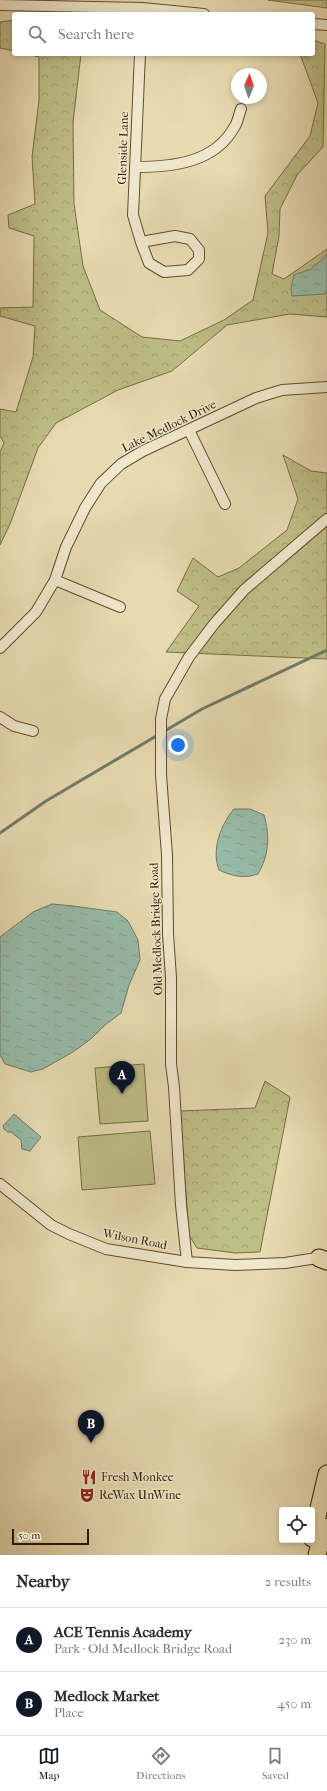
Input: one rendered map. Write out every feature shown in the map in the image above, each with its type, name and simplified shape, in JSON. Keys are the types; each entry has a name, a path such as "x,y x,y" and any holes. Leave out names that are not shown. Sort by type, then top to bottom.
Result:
{"highway":[{"path":"315,1526 327,1474"},
{"path":"317,1555 327,1513"},
{"path":"308,1555 311,1543"}],"street":[{"path":"0,5 143,8 184,12"},
{"path":"315,24 327,25"},
{"name":"Glenside Lane","path":"140,56 134,215 141,242 149,262 164,272 188,270 199,259 199,250 190,239 175,236 141,242"},
{"path":"135,167 166,167 187,163 208,152 222,144 235,126 241,109"},
{"name":"Lake Medlock Drive","path":"0,648 36,612 55,580 66,547 85,508 101,484 121,464 143,451 256,398 282,390 327,387"},
{"path":"188,430 226,504"},
{"name":"Old Medlock Bridge Road","path":"187,1262 181,1205 175,1094 171,1064 171,978 168,934 167,855 161,775 161,719 164,699 189,657 214,624 244,590 327,519"},
{"path":"55,580 120,607"},
{"path":"0,717 14,726 34,731"},
{"name":"Wilson Road","path":"0,1184 32,1211 69,1234 106,1249 187,1262"},
{"path":"187,1262 235,1265 324,1259"}],"green space":[{"path":"268,0 327,0 327,8"},
{"path":"12,20 12,51 0,48 0,22"},
{"path":"315,41 325,44 323,147 297,175 280,209 279,236 272,274 284,279 327,249 327,317 290,314 227,325 172,371 118,390 56,423 38,448 10,524 0,545 0,452 4,443 0,436 0,409 16,412 33,357 35,326 0,316 0,308 33,307 34,236 9,228 8,215 35,204 32,157 39,100 39,57 35,56 81,56 73,122 74,204 83,266 100,310 142,337 180,341 224,320 253,300 268,233 265,196 310,136 318,103 301,56 315,56"},
{"path":"283,455 311,471 327,473 327,659 166,652 199,606 177,591 193,558 218,577 239,568 287,530 298,499"},
{"path":"144,1064 148,1121 100,1124 95,1068"},
{"path":"265,1081 290,1097 260,1252 235,1253 197,1248 189,1235 180,1111 255,1108"},
{"path":"150,1131 155,1184 82,1190 78,1137"}],"water":[{"path":"327,255 327,290 325,294 292,296 291,288 294,275 311,269"},
{"path":"234,809 250,809 264,815 268,838 266,853 262,867 258,874 253,876 238,876 219,870 216,854 217,846 221,830"},
{"path":"52,904 117,912 128,921 138,940 140,960 129,985 121,1013 73,1052 43,1069 31,1072 5,1064 0,1055 0,937 33,912"},
{"path":"14,1114 41,1137 30,1151 22,1149 21,1140 11,1132 4,1129 3,1126"}],"waterway":[{"path":"0,833 46,801 202,709 327,650"}],"place":[{"name":"ACE Tennis Academy","path":"122,1094"},
{"name":"Medlock Market","path":"91,1443"},
{"name":"Fresh Monkee","path":"89,1477"},
{"name":"ReWax UnWine","path":"87,1495"}]}
